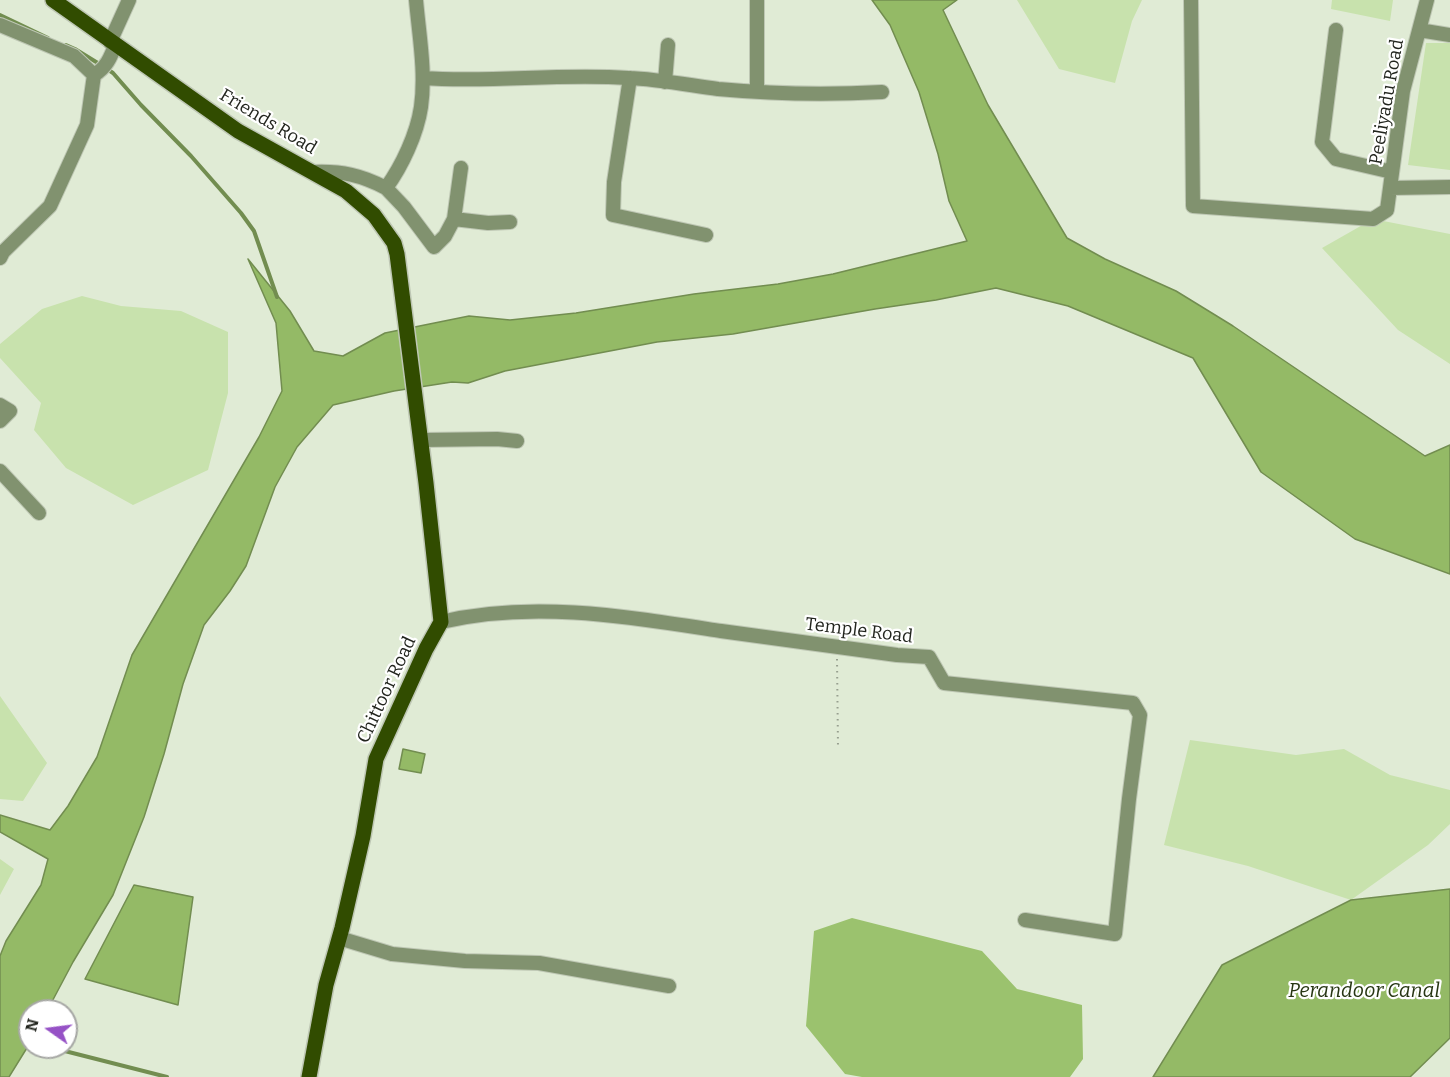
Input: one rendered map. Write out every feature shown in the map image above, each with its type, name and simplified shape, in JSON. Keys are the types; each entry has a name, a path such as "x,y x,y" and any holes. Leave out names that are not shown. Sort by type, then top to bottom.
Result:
{"main road":[{"name":"Friends Road","path":"53,0 112,48 238,130 346,191 375,214 388,232 397,254 421,440"},
{"path":"421,440 441,622"},
{"name":"Chittoor Road","path":"309,1077 327,985 363,836 376,759 426,649 441,622"}],"street":[{"path":"0,258 3,252 50,206 87,125 97,73 112,48 129,0"},
{"path":"386,188 401,164 419,117 423,78 416,0"},
{"path":"1191,0 1192,206 1373,219 1387,210 1390,188"},
{"name":"Peeliyadu Road","path":"1427,0 1403,91 1390,188 1450,187"},
{"path":"757,1 758,91"},
{"path":"0,25 74,56 97,73"},
{"path":"1336,30 1322,142 1336,159 1392,172"},
{"path":"1419,30 1450,35"},
{"path":"665,82 668,45"},
{"path":"423,78 487,80 595,76 721,89 826,95 882,92"},
{"path":"630,78 614,182 613,215 706,235"},
{"path":"314,172 351,174 386,188 404,207 434,247 445,236 454,219 461,168"},
{"path":"454,219 489,223 510,222"},
{"path":"0,405 10,411 0,421"},
{"path":"421,440 517,441"},
{"path":"0,471 39,513"},
{"name":"Temple Road","path":"441,622 517,611 591,614 638,619 897,655 929,657 944,683 1133,703 1140,715 1115,934 1025,920"},
{"path":"339,938 392,954 465,961 539,963 669,986"}],"path":[{"path":"837,647 838,747"}],"shaded area":[{"path":"1017,0 1142,0 1132,21 1115,83 1059,69"},
{"path":"1332,0 1393,0 1390,21 1331,9"},
{"path":"1426,43 1450,43 1450,170 1408,165"},
{"path":"1373,219 1450,234 1450,364 1398,330 1322,248"},
{"path":"82,296 121,306 181,311 228,332 228,393 208,470 133,505 66,468 34,430 41,403 0,358 0,344 42,309"},
{"path":"0,696 47,763 23,801 0,799"},
{"path":"1190,740 1296,755 1344,749 1390,775 1450,790 1450,824 1428,845 1351,900 1248,866 1164,845"},
{"path":"0,859 14,869 0,895"},
{"path":"852,918 982,951 1017,989 1082,1005 1083,1059 1070,1077 862,1077 845,1074 806,1026 814,931"}],"water":[{"path":"872,0 957,0 943,10 988,105 1067,238 1105,259 1176,291 1233,326 1425,456 1450,445 1450,574 1355,539 1261,472 1193,358 1068,306 996,288 733,334 657,342 505,371 468,383 452,382 394,391 333,405 297,447 275,487 246,566 204,625 183,684 144,817 113,895 53,999 18,999 18,1059 20,1059 9,1077 0,1077 0,956 6,941 41,885 48,859 0,832 0,815 50,830 68,806 97,757 132,655 259,437 282,391 276,323 248,259 290,311 314,351 343,356 385,333 469,316 510,320 576,313 694,294 778,284 833,274 967,241 949,201 938,154 919,92 890,25"},
{"path":"403,749 425,754 421,773 399,769"},
{"path":"134,885 193,897 178,1005 85,979"},
{"name":"Perandoor Canal","path":"1450,889 1450,1038 1410,1077 1153,1077 1222,965 1351,900"}],"waterway":[{"path":"0,15 48,38"},
{"path":"66,45 101,65"},
{"path":"107,69 191,156 241,213 254,231 277,297"},
{"path":"78,1054 167,1077"}]}
